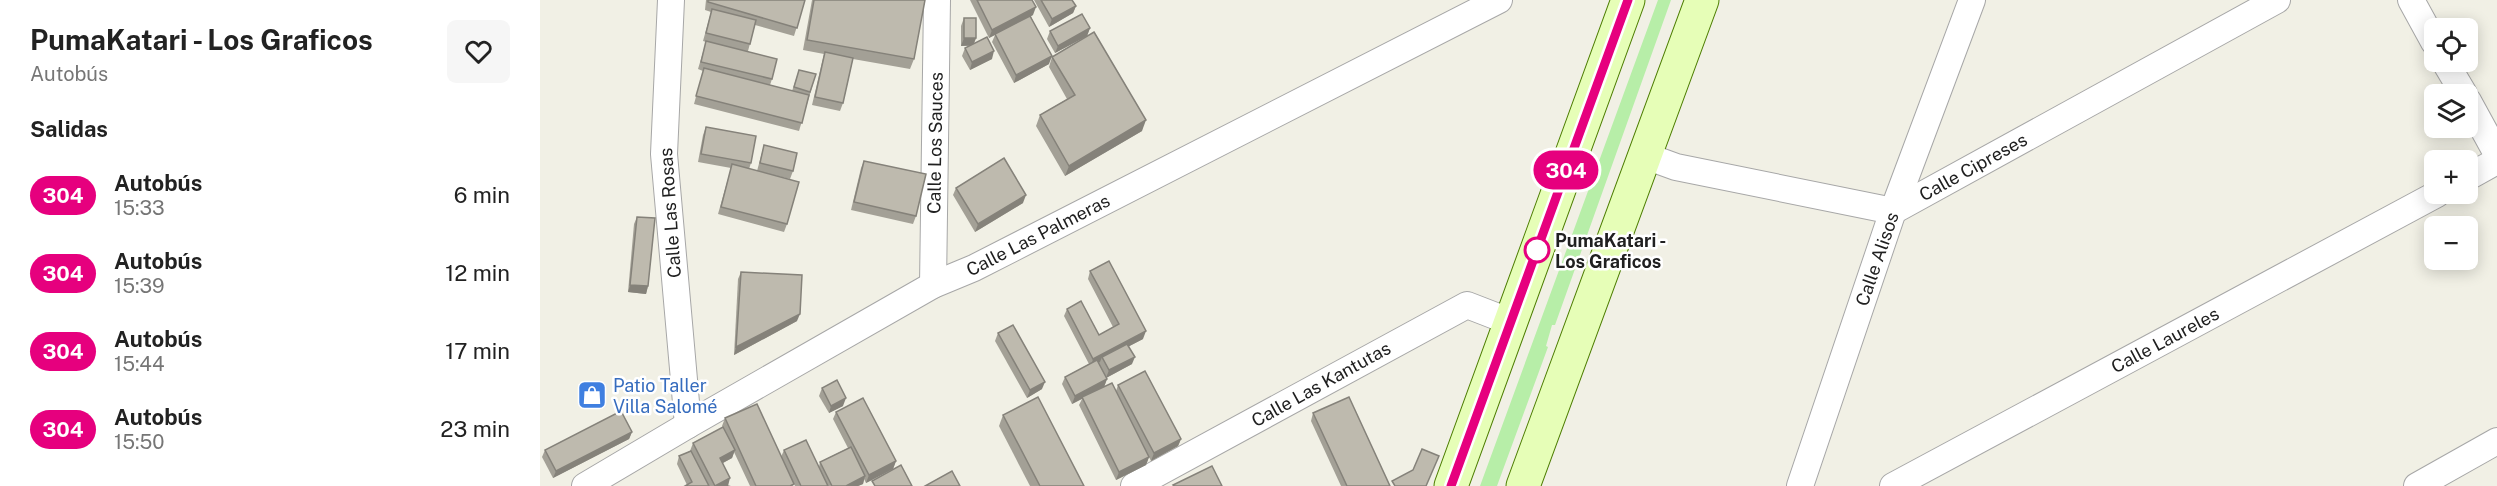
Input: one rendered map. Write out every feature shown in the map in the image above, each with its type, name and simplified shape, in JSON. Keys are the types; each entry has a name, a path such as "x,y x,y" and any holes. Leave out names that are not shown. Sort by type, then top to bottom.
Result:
{"main road":[{"path":"1451,486 1628,0"},
{"path":"1522,486 1702,0"}],"street":[{"name":"Calle Las Rosas","path":"670,0 664,154 687,425"},
{"name":"Calle Los Sauces","path":"933,285 937,0"},
{"name":"Calle Las Palmeras","path":"585,486 687,425 933,285 974,268 1499,0"},
{"name":"Calle Alisos","path":"1800,486 1893,212 1972,0"},
{"name":"Calle Cipreses","path":"1893,212 2277,0"},
{"path":"2411,0 2424,24"},
{"path":"2478,119 2497,154"},
{"path":"1643,155 1676,167 1893,212"},
{"path":"2478,171 2497,161"},
{"name":"Calle Laureles","path":"1893,486 2424,201"},
{"name":"Calle Las Kantutas","path":"1134,486 1467,305 1511,322"},
{"path":"2417,486 2497,441"}],"green space":[{"path":"1658,0 1671,0 1555,325 1552,325 1546,346 1548,347 1497,486 1480,486"}],"building":[{"path":"708,0 805,0 797,28 708,2"},
{"path":"814,0 925,0 914,59 807,40"},
{"path":"977,0 1032,0 1036,7 992,30"},
{"path":"1041,0 1072,0 1076,6 1052,19"},
{"path":"712,9 756,20 750,44 706,33"},
{"path":"1082,14 1090,28 1058,46 1050,31"},
{"path":"1030,16 1052,56 1016,75 995,34"},
{"path":"964,18 976,18 976,38 964,38"},
{"path":"1094,32 1146,120 1069,166 1040,115 1075,95 1052,57"},
{"path":"987,37 994,51 972,62 965,48"},
{"path":"706,41 777,59 772,79 701,62"},
{"path":"825,52 853,58 843,103 815,97"},
{"path":"704,68 809,95 802,123 696,96"},
{"path":"799,70 816,74 810,92 794,87"},
{"path":"706,127 756,136 751,163 701,154"},
{"path":"764,145 797,153 793,171 760,163"},
{"path":"1004,158 1026,195 978,224 956,188"},
{"path":"864,161 926,174 916,216 854,202"},
{"path":"732,164 799,182 787,224 721,207"},
{"path":"637,217 655,218 648,286 630,285"},
{"path":"1109,261 1146,331 1093,359 1067,309 1081,301 1099,335 1119,324 1090,271"},
{"path":"741,272 802,275 800,314 736,347"},
{"path":"1013,325 1045,382 1030,390 998,333"},
{"path":"1127,344 1135,357 1109,370 1102,357"},
{"path":"1097,360 1107,379 1075,396 1065,377"},
{"path":"1145,371 1181,439 1154,453 1118,385"},
{"path":"837,380 846,398 831,406 822,388"},
{"path":"1112,383 1149,457 1119,472 1082,397"},
{"path":"1038,397 1084,486 1040,486 1003,415"},
{"path":"1349,397 1390,486 1347,486 1313,413"},
{"path":"863,398 896,461 869,475 836,412"},
{"path":"757,404 794,484 790,486 756,486 725,418"},
{"path":"621,411 632,432 556,471 545,450"},
{"path":"723,427 735,450 720,458 730,478 715,486 693,443"},
{"path":"806,440 828,486 801,486 784,450"},
{"path":"851,447 865,476 846,486 832,486 820,462"},
{"path":"1422,449 1439,456 1426,486 1395,486 1392,481 1413,470"},
{"path":"691,451 709,486 685,486 692,482 679,456"},
{"path":"901,465 912,486 875,486 872,481"},
{"path":"1212,466 1222,486 1173,485"},
{"path":"952,471 960,486 925,486"}],"bus line":[{"name":"304","path":"1451,486 1628,0"}],"place":[{"name":"PumaKatari - Los Graficos","path":"1537,250"},
{"name":"Patio Taller Villa Salomé","path":"592,395"}]}
